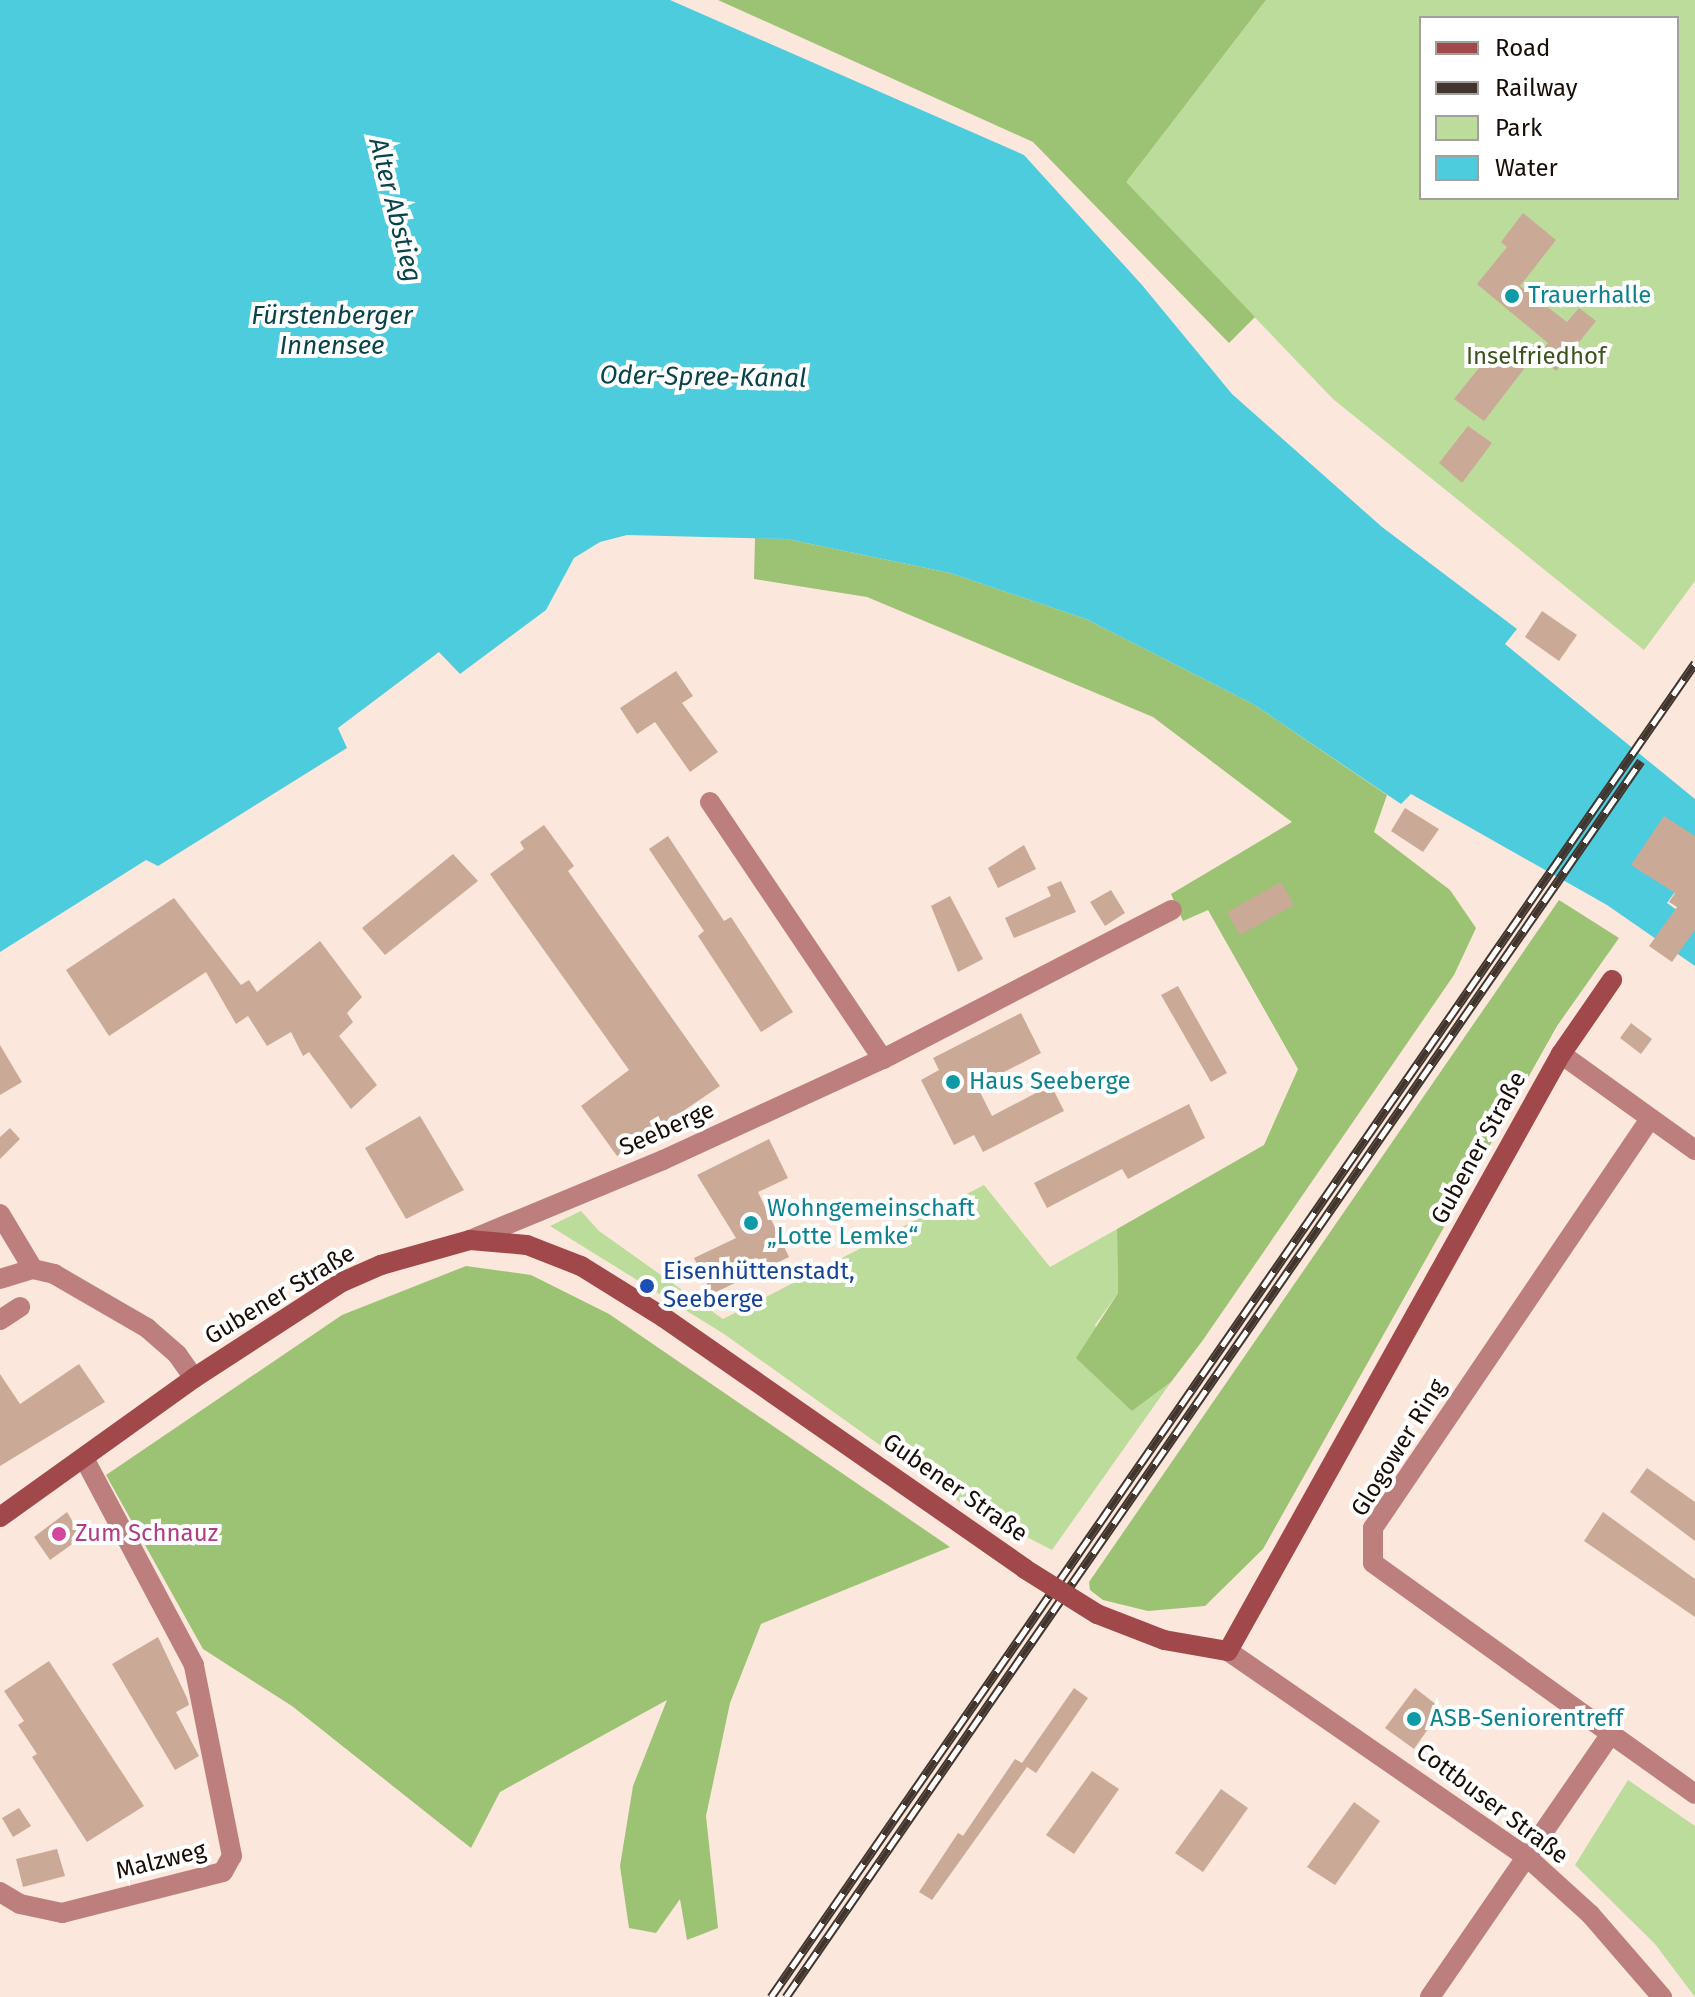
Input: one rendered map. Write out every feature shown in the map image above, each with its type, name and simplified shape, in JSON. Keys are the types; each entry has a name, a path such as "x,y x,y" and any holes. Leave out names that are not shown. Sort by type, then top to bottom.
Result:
{"main road":[{"name":"Gubener Straße","path":"0,1517 194,1378 342,1282 381,1265 470,1240 527,1245 581,1266 663,1317 1025,1569 1097,1614 1164,1640 1228,1651 1561,1054 1612,980"}],"street":[{"path":"710,802 883,1059"},
{"name":"Seeberge","path":"470,1240 663,1160 883,1059 1172,910"},
{"path":"1561,1054 1695,1150"},
{"name":"Glogower Ring","path":"1611,1734 1373,1563 1373,1528 1650,1119"},
{"path":"0,1214 33,1269"},
{"path":"0,1279 33,1269 54,1274 147,1328 177,1354 194,1378"},
{"path":"0,1320 20,1307"},
{"name":"Malzweg","path":"0,1892 20,1904 62,1913 223,1872 232,1856 194,1665 84,1458"},
{"name":"Cottbuser Straße","path":"1228,1651 1528,1858 1590,1914 1662,1997"},
{"path":"1431,1997 1611,1734 1695,1794"}],"green space":[{"path":"718,0 1266,0 1126,182 1255,317 1229,343 1033,142"},
{"name":"Inselfriedhof","path":"1266,0 1695,0 1695,581 1644,650 1333,399 1125,182"},
{"path":"755,538 787,539 950,573 1086,619 1253,704 1387,795 1374,832 1450,890 1476,928 1454,975 1203,1340 1171,1382 1132,1411 1076,1358 1118,1293 1117,1229 1264,1145 1298,1069 1208,910 1183,921 1171,894 1292,822 1153,717 867,597 754,579"},
{"path":"1559,900 1619,938 1557,1026 1263,1549 1205,1606 1148,1611 1103,1600 1090,1590 1089,1582"},
{"path":"984,1185 1050,1267 1117,1229 1118,1293 1095,1325 1132,1411 1171,1382 1052,1550 964,1505 724,1334 550,1226 581,1211 599,1231 723,1319"},
{"path":"466,1266 531,1275 609,1314 950,1547 761,1624 730,1703 706,1816 718,1928 687,1940 680,1899 656,1933 629,1928 620,1866 633,1786 667,1700 500,1792 471,1848 292,1706 203,1649 106,1475 342,1315"},
{"path":"1628,1780 1695,1826 1695,1997 1655,1944 1575,1865"}],"water":[{"name":"Fürstenberger Innensee","path":"0,0 670,0 1024,155 1142,285 1232,394 1382,527 1517,629 1505,644 1695,799 1695,864 1667,903 1695,923 1695,966 1607,905 1411,794 1401,804 1253,704 1086,619 950,573 787,539 627,535 600,542 574,558 546,610 460,674 439,652 338,728 347,748 158,866 146,860 0,952"}],"building":[{"name":"Trauerhalle","path":"1523,213 1556,240 1520,286 1567,322 1579,308 1596,321 1556,371 1537,356 1548,343 1477,284 1507,247 1501,242"},
{"path":"1495,348 1524,369 1484,421 1454,399"},
{"path":"1468,426 1492,443 1462,483 1439,463"},
{"path":"1542,611 1577,635 1559,661 1525,637"},
{"path":"676,671 693,696 682,703 718,752 690,772 655,722 637,734 620,708"},
{"path":"1405,808 1439,829 1423,852 1391,831"},
{"path":"1664,816 1695,836 1695,930 1672,962 1649,946 1677,907 1669,902 1675,893 1631,865"},
{"path":"544,825 574,866 568,871 720,1086 617,1156 581,1106 629,1070 490,874 524,849 520,842"},
{"path":"668,836 724,921 731,917 793,1012 761,1032 698,936 704,931 649,849"},
{"path":"1024,845 1036,869 998,888 988,868"},
{"path":"453,854 478,881 385,955 362,928"},
{"path":"1061,881 1076,912 1014,938 1005,918 1051,896 1047,887"},
{"path":"1281,882 1294,905 1240,935 1227,912"},
{"path":"1111,890 1125,913 1105,926 1090,902"},
{"path":"950,896 983,959 958,972 931,906"},
{"path":"174,898 241,985 249,980 257,992 320,941 362,997 347,1013 353,1022 339,1036 377,1085 351,1109 309,1052 303,1056 291,1032 267,1046 248,1016 236,1024 206,972 109,1036 66,970"},
{"path":"1178,986 1227,1073 1211,1082 1161,995"},
{"name":"Haus Seeberge","path":"1021,1013 1041,1053 977,1086 992,1116 1051,1085 1064,1111 983,1152 974,1135 954,1145 921,1080 939,1070 933,1058"},
{"path":"1631,1023 1652,1039 1641,1054 1620,1038"},
{"path":"0,1045 22,1082 0,1095"},
{"path":"1189,1104 1205,1138 1128,1179 1122,1169 1047,1208 1034,1183"},
{"path":"420,1116 464,1190 406,1219 365,1148"},
{"path":"10,1128 20,1139 0,1159 0,1137"},
{"name":"Wohngemeinschaft „Lotte Lemke“","path":"769,1139 788,1178 758,1192 789,1257 712,1294 694,1258 736,1238 697,1175"},
{"path":"79,1364 105,1402 0,1466 0,1374 20,1404"},
{"path":"1647,1468 1695,1502 1695,1541 1630,1492"},
{"path":"67,1512 82,1537 50,1560 34,1537"},
{"path":"1603,1512 1695,1579 1695,1617 1584,1541"},
{"path":"158,1637 187,1698 189,1705 176,1712 199,1756 175,1770 112,1664"},
{"path":"49,1661 144,1806 87,1842 32,1757 37,1754 18,1725 24,1721 4,1691"},
{"path":"1074,1688 1088,1698 1036,1773 1027,1767 932,1900 919,1892 958,1833 963,1836 1015,1759 1022,1763"},
{"name":"ASB-Seniorentreff","path":"1415,1688 1442,1709 1414,1749 1385,1728"},
{"path":"1092,1771 1119,1789 1074,1854 1046,1835"},
{"path":"1221,1789 1248,1808 1203,1872 1175,1853"},
{"path":"1354,1802 1380,1821 1335,1885 1307,1867"},
{"path":"19,1808 31,1826 13,1837 2,1818"},
{"path":"57,1849 65,1876 23,1887 16,1859"}],"railway":[{"path":"771,1997 1695,663"},
{"path":"786,1997 1641,761"}],"place":[{"name":"Trauerhalle","path":"1512,296"},
{"name":"Haus Seeberge","path":"953,1082"},
{"name":"Wohngemeinschaft „Lotte Lemke“","path":"751,1223"},
{"name":"Eisenhüttenstadt, Seeberge","path":"647,1286"},
{"name":"Zum Schnauz","path":"59,1534"},
{"name":"ASB-Seniorentreff","path":"1414,1719"}],"water label":[{"name":"Alter Abstieg","path":"395,210"},
{"name":"Oder-Spree-Kanal","path":"703,377"}]}
